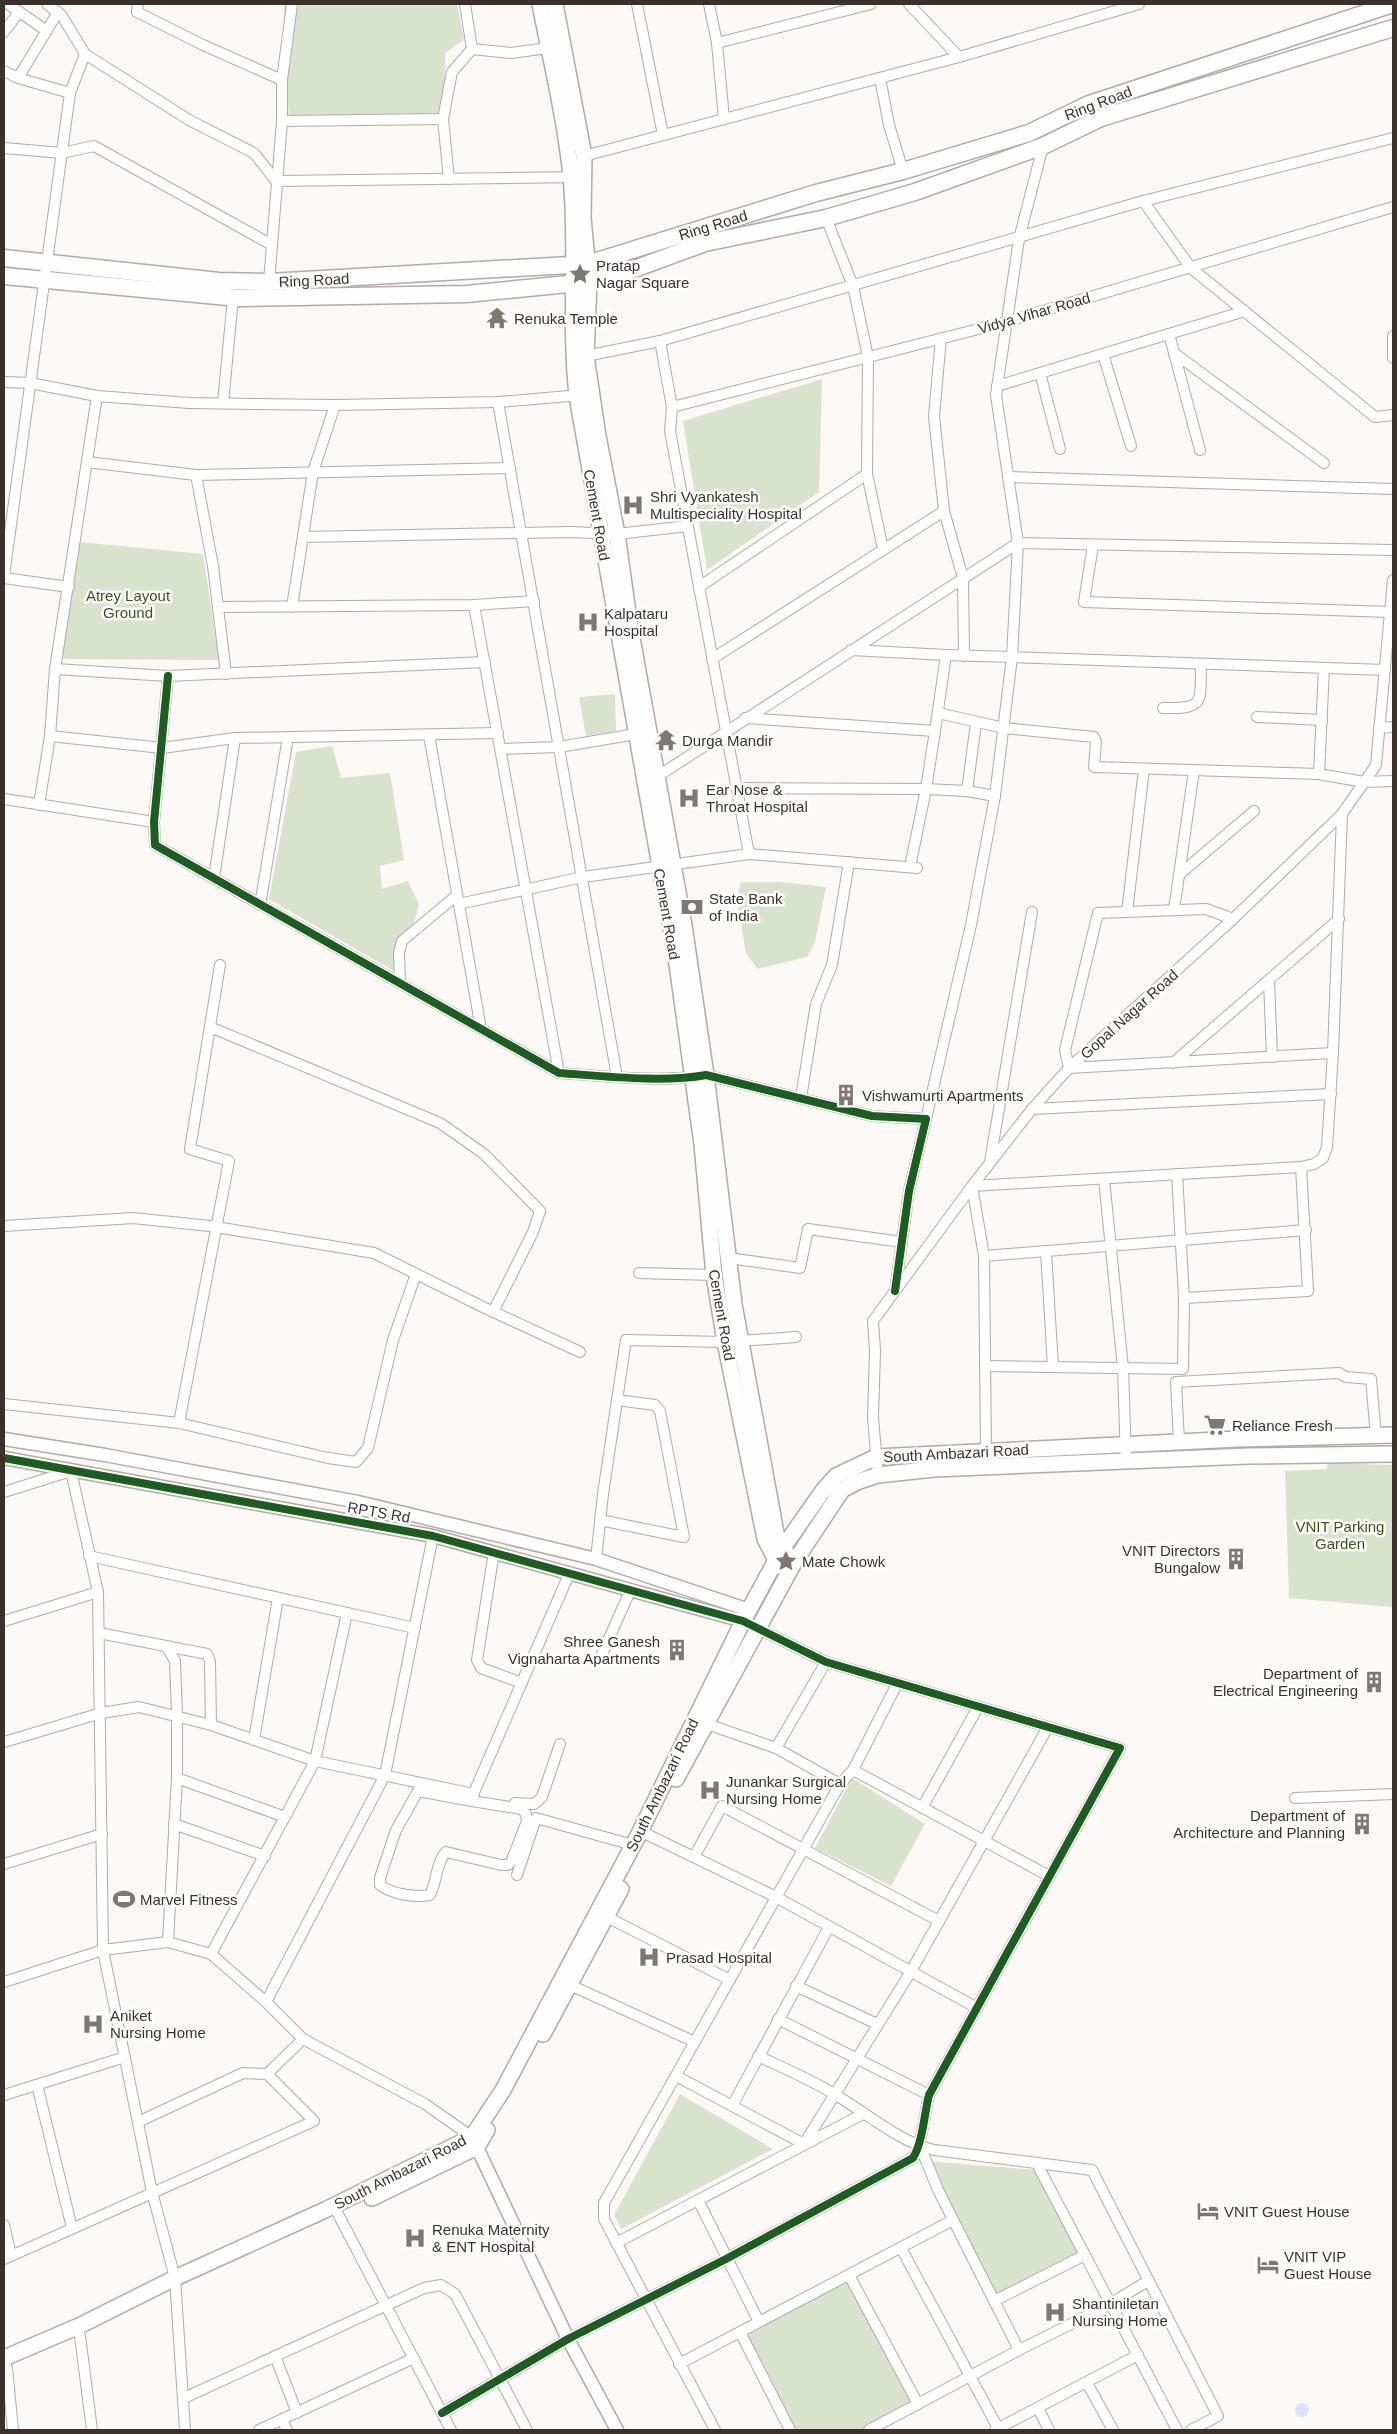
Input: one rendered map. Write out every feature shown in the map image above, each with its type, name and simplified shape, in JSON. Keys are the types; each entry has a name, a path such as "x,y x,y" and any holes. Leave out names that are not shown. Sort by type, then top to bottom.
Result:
{"main road":[{"path":"540,4 556,47 584,156 577,177"},
{"path":"555,4 556,47 577,177"},
{"name":"Ring Road","path":"4,258 48,261 219,281 243,292 268,282 580,264 816,193 904,171 1029,133 1089,104 1393,4"},
{"name":"Ring Road","path":"4,276 243,292 466,294 581,283 637,268 705,243 826,218 916,192 1043,146 1101,118 1393,28"},
{"name":"Cement Road","path":"577,177 586,356 598,436 617,534 630,627 658,776 666,865 741,1341 779,1554"},
{"name":"Cement Road","path":"581,283 572,354 577,396 636,734 666,865"},
{"name":"Cement Road","path":"699,1076 702,1144 714,1275 725,1342 765,1539 779,1554"},
{"name":"South Ambazari Road","path":"5,2365 79,2326 338,2214 475,2142 570,1985 607,1917 644,1833 746,1615 779,1554 822,1492 836,1476 876,1457 1178,1442 1393,1435"},
{"name":"South Ambazari Road","path":"5,2365 80,2336 175,2284 324,2210 475,2142 633,1845 644,1833 707,1724 792,1566 842,1490 878,1475 934,1469 1126,1461 1393,1454"},
{"path":"779,1554 792,1566"}],"street":[{"path":"8,4 47,31"},
{"path":"47,4 58,12 71,28 85,54 189,120 254,153 276,181"},
{"path":"268,282 282,121 282,80 292,4"},
{"path":"449,178 443,119 452,72 472,49 465,4"},
{"path":"637,4 664,135"},
{"path":"709,4 717,44 724,119"},
{"path":"717,44 870,4"},
{"path":"909,4 959,57"},
{"path":"584,156 959,57 1140,4"},
{"path":"140,7 203,45 282,80"},
{"path":"4,32 19,12"},
{"path":"18,78 58,12"},
{"path":"472,49 510,53 556,47"},
{"path":"69,587 4,577 70,93 85,54"},
{"path":"4,71 18,78 70,93"},
{"path":"880,78 889,126 904,171"},
{"path":"282,121 443,119"},
{"path":"586,356 660,342 1019,239 1143,201 1393,138"},
{"path":"4,148 62,152 94,146 272,245"},
{"path":"895,1291 909,1191 971,925 995,796 1004,728 1012,657 1018,543 996,395 1019,239 1043,146"},
{"path":"276,181 577,177"},
{"path":"1143,201 1191,268 1375,417 1393,415"},
{"name":"Vidya Vihar Road","path":"672,407 1006,322 1393,207"},
{"path":"826,218 853,286 868,357 867,474 883,549"},
{"path":"223,403 243,292"},
{"path":"998,386 1245,311"},
{"path":"1168,334 1200,450"},
{"path":"1393,336 1393,358"},
{"path":"941,338 934,416 944,511 963,578 964,656"},
{"path":"660,342 672,407 670,431 749,854"},
{"path":"1103,354 1130,446"},
{"path":"1174,354 1324,463"},
{"path":"1040,373 1060,449"},
{"path":"4,382 30,383 97,396 223,403 334,405 498,402 592,394"},
{"path":"39,805 50,736 55,669 97,396"},
{"path":"498,402 617,1077"},
{"path":"292,607 313,472 334,405"},
{"path":"87,462 196,475 510,468"},
{"path":"699,587 867,474"},
{"path":"196,475 219,607 226,674"},
{"path":"1008,477 1393,489"},
{"path":"712,659 944,511"},
{"path":"303,537 617,534 688,526"},
{"path":"658,776 726,730 1018,543 1393,550"},
{"path":"1093,544 1084,602 1390,612"},
{"name":"Gopal Nagar Road","path":"878,1475 873,1418 875,1351 873,1321 990,1162 1032,1109 1069,1068 1233,919 1342,814 1376,765 1393,587"},
{"path":"219,607 474,605 534,601"},
{"path":"474,605 558,1073"},
{"path":"851,650 964,656 1385,670"},
{"path":"400,983 399,953 402,941 458,900 526,891 583,877 749,854 914,868 946,655"},
{"path":"55,669 168,676 485,662"},
{"path":"1164,708 1188,708 1195,705 1200,697 1201,664"},
{"path":"1319,774 1324,668"},
{"path":"168,676 154,822 155,845 558,1073 617,1077 699,1076 801,1098 872,1116 926,1119"},
{"path":"938,713 1004,728 1094,737 1096,742 1094,767 1319,774 1364,782 1393,781"},
{"path":"745,718 935,731"},
{"path":"1257,718 1322,720"},
{"path":"967,791 976,723"},
{"path":"1379,728 1393,727"},
{"path":"50,736 162,748 235,738 498,733"},
{"path":"429,734 481,1029"},
{"path":"500,750 560,747 636,734"},
{"path":"260,904 288,737"},
{"path":"214,878 235,738"},
{"path":"1127,912 1144,769"},
{"path":"1174,910 1181,873 1194,770"},
{"path":"736,788 926,789 967,791 995,796"},
{"path":"4,799 154,822"},
{"path":"1181,873 1254,811"},
{"path":"986,1451 984,1256 972,1186 1302,1167 1314,1164 1322,1158 1327,1147 1331,1094 1342,814"},
{"path":"801,1098 816,1004 832,965 849,862"},
{"path":"1233,919 1206,909 1098,913 1064,1050 1069,1068 1272,1058 1333,1053"},
{"path":"990,1162 1032,912"},
{"path":"1174,1063 1339,919"},
{"path":"179,1423 228,1161 190,1149 220,964"},
{"path":"1269,980 1272,1058"},
{"path":"210,1027 440,1123 484,1154 526,1194 540,1211 533,1232 493,1312"},
{"path":"1032,1109 1331,1094"},
{"path":"1184,1298 1308,1291 1302,1167"},
{"path":"985,1366 1183,1370 1184,1298 1177,1174"},
{"path":"1104,1179 1123,1368 1126,1461"},
{"path":"4,1226 133,1218 216,1227 374,1254 580,1352"},
{"path":"728,1258 800,1268 808,1229 902,1242"},
{"path":"984,1256 1306,1230"},
{"path":"1046,1251 1053,1367"},
{"path":"640,1273 714,1275"},
{"path":"4,1404 179,1423 328,1458 356,1462 368,1448 393,1340 416,1274"},
{"path":"596,1560 626,1340 725,1342 796,1337"},
{"path":"1178,1442 1176,1382 1339,1373 1346,1376 1371,1378 1376,1436"},
{"path":"600,1520 684,1537 660,1411 655,1405 617,1400"},
{"path":"4,1439 105,1454 358,1502 596,1560 746,1615 759,1628 826,1662 1120,1748 929,2095 921,2129 920,2146 913,2158 726,2259 568,2339 442,2413"},
{"name":"RPTS Rd","path":"4,1458 433,1536 631,1589 746,1615"},
{"path":"4,1492 71,1471 98,1592 104,1950 152,2192 175,2284 185,2430"},
{"path":"266,2002 385,1775 433,1536"},
{"path":"494,1552 477,1660 481,1668 522,1683"},
{"path":"89,1556 415,1628"},
{"path":"472,1798 570,1572"},
{"path":"472,1798 570,1572"},
{"path":"602,1654 631,1589"},
{"path":"4,1621 98,1592"},
{"path":"254,1740 278,1598"},
{"path":"211,1954 315,1761 347,1613"},
{"path":"99,1633 207,1654 210,1661 211,1726"},
{"path":"166,1646 175,1662 177,1715 177,1778 168,1942"},
{"path":"776,1748 826,1662"},
{"path":"715,2430 604,2219 604,2203 840,1784 853,1770 897,1684"},
{"path":"4,1742 101,1713 139,1707 177,1715 315,1761 385,1775 426,1788 522,1810 526,1814 527,1821 508,1864 501,1865 446,1852 441,1857 435,1885 430,1895 422,1897 388,1890 380,1885 380,1878 396,1830 418,1791 426,1788"},
{"path":"922,1808 978,1707"},
{"path":"707,1724 776,1748 840,1784"},
{"path":"804,2144 910,1973 1048,1727"},
{"path":"472,1798 534,1804 542,1797 560,1744"},
{"path":"853,1770 1049,1876"},
{"path":"177,1778 285,1817"},
{"path":"1295,1798 1393,1794"},
{"path":"694,1857 722,1806 939,1921"},
{"path":"517,1875 536,1818 633,1845"},
{"path":"174,1824 265,1856"},
{"path":"644,1833 776,1897 910,1973 977,2008"},
{"path":"4,1864 102,1834"},
{"path":"607,1917 730,1980"},
{"path":"732,2106 829,1927"},
{"path":"4,1982 104,1950 168,1942 211,1954 266,2002 303,2039 425,2104 475,2142 568,2339 617,2430"},
{"path":"570,1985 695,2042"},
{"path":"796,1986 877,2024"},
{"path":"778,2019 857,2057 929,2095"},
{"path":"267,2074 303,2039"},
{"path":"758,2056 834,2094 863,2114 920,2146 1037,2164 1092,2170 1218,2416 1191,2430"},
{"path":"4,2095 125,2057"},
{"path":"4,2225 7,2257 314,2121 267,2074 243,2073 138,2122"},
{"path":"676,2076 804,2144"},
{"path":"37,2085 72,2228"},
{"path":"616,2243 863,2114"},
{"path":"920,2146 954,2220 1019,2350"},
{"path":"1037,2164 1178,2430"},
{"path":"698,2200 759,2322"},
{"path":"338,2214 451,2430"},
{"path":"679,2364 954,2220"},
{"path":"901,2248 997,2429 1138,2356"},
{"path":"994,2301 1085,2255"},
{"path":"849,2275 918,2404"},
{"path":"869,2430 1110,2304 1148,2281"},
{"path":"184,2398 424,2288 441,2286 455,2294 527,2430"},
{"path":"740,2332 790,2430"},
{"path":"80,2336 92,2430"},
{"path":"275,2356 297,2413"},
{"path":"259,2430 414,2358"},
{"path":"5,2365 13,2430"},
{"path":"1087,2383 1113,2430"},
{"path":"1038,2408 1049,2430"},
{"path":"282,2420 287,2430"}],"green space":[{"path":"284,4 457,4 464,40 445,53 446,110 449,115 289,123"},
{"path":"822,379 819,492 707,570 683,421"},
{"name":"Atrey Layout Ground","path":"79,542 203,554 219,660 62,659"},
{"path":"615,694 616,731 586,736 579,697"},
{"path":"332,746 341,778 390,773 404,860 380,866 382,889 408,881 419,905 399,974 269,899 296,752"},
{"path":"741,882 780,882 826,887 815,942 807,957 758,969 746,954 737,898"},
{"name":"VNIT Parking Garden","path":"1328,1463 1393,1465 1393,1607 1289,1598 1285,1471 1327,1469"},
{"path":"852,1778 925,1824 891,1886 815,1848"},
{"path":"680,2094 773,2149 621,2229 614,2215"},
{"path":"925,2161 1036,2170 1079,2254 996,2296"},
{"path":"849,2278 916,2402 866,2430 794,2430 745,2334"}],"water":[{"path":"1299,2403 1305,2403 1309,2410 1305,2417 1299,2417 1295,2413 1295,2407"}],"cycle path":[{"path":"168,676 154,822 155,845 559,1073 652,1079 706,1075 872,1116 926,1119 909,1191 895,1291"},
{"path":"4,1458 433,1536 743,1621 826,1662 1120,1748 929,2095 921,2136 913,2158 726,2259 568,2339 442,2413"}],"place":[{"name":"Pratap Nagar Square","path":"580,274"},
{"name":"Renuka Temple","path":"497,318"},
{"name":"Shri Vyankatesh Multispeciality Hospital","path":"633,505"},
{"name":"Kalpataru Hospital","path":"588,622"},
{"name":"Durga Mandir","path":"666,740"},
{"name":"Ear Nose & Throat Hospital","path":"689,798"},
{"name":"State Bank of India","path":"692,907"},
{"name":"Vishwamurti Apartments","path":"846,1095"},
{"name":"Reliance Fresh","path":"1215,1425"},
{"name":"VNIT Directors Bungalow","path":"1236,1559"},
{"name":"Mate Chowk","path":"786,1561"},
{"name":"Shree Ganesh Vignaharta Apartments","path":"677,1650"},
{"name":"Department of Electrical Engineering","path":"1374,1682"},
{"name":"Junankar Surgical Nursing Home","path":"710,1790"},
{"name":"Department of Architecture and Planning","path":"1362,1824"},
{"name":"Marvel Fitness","path":"124,1899"},
{"name":"Prasad Hospital","path":"649,1957"},
{"name":"Aniket Nursing Home","path":"93,2024"},
{"name":"VNIT Guest House","path":"1208,2211"},
{"name":"Renuka Maternity & ENT Hospital","path":"415,2238"},
{"name":"VNIT VIP Guest House","path":"1268,2265"},
{"name":"Shantiniletan Nursing Home","path":"1055,2312"}]}
